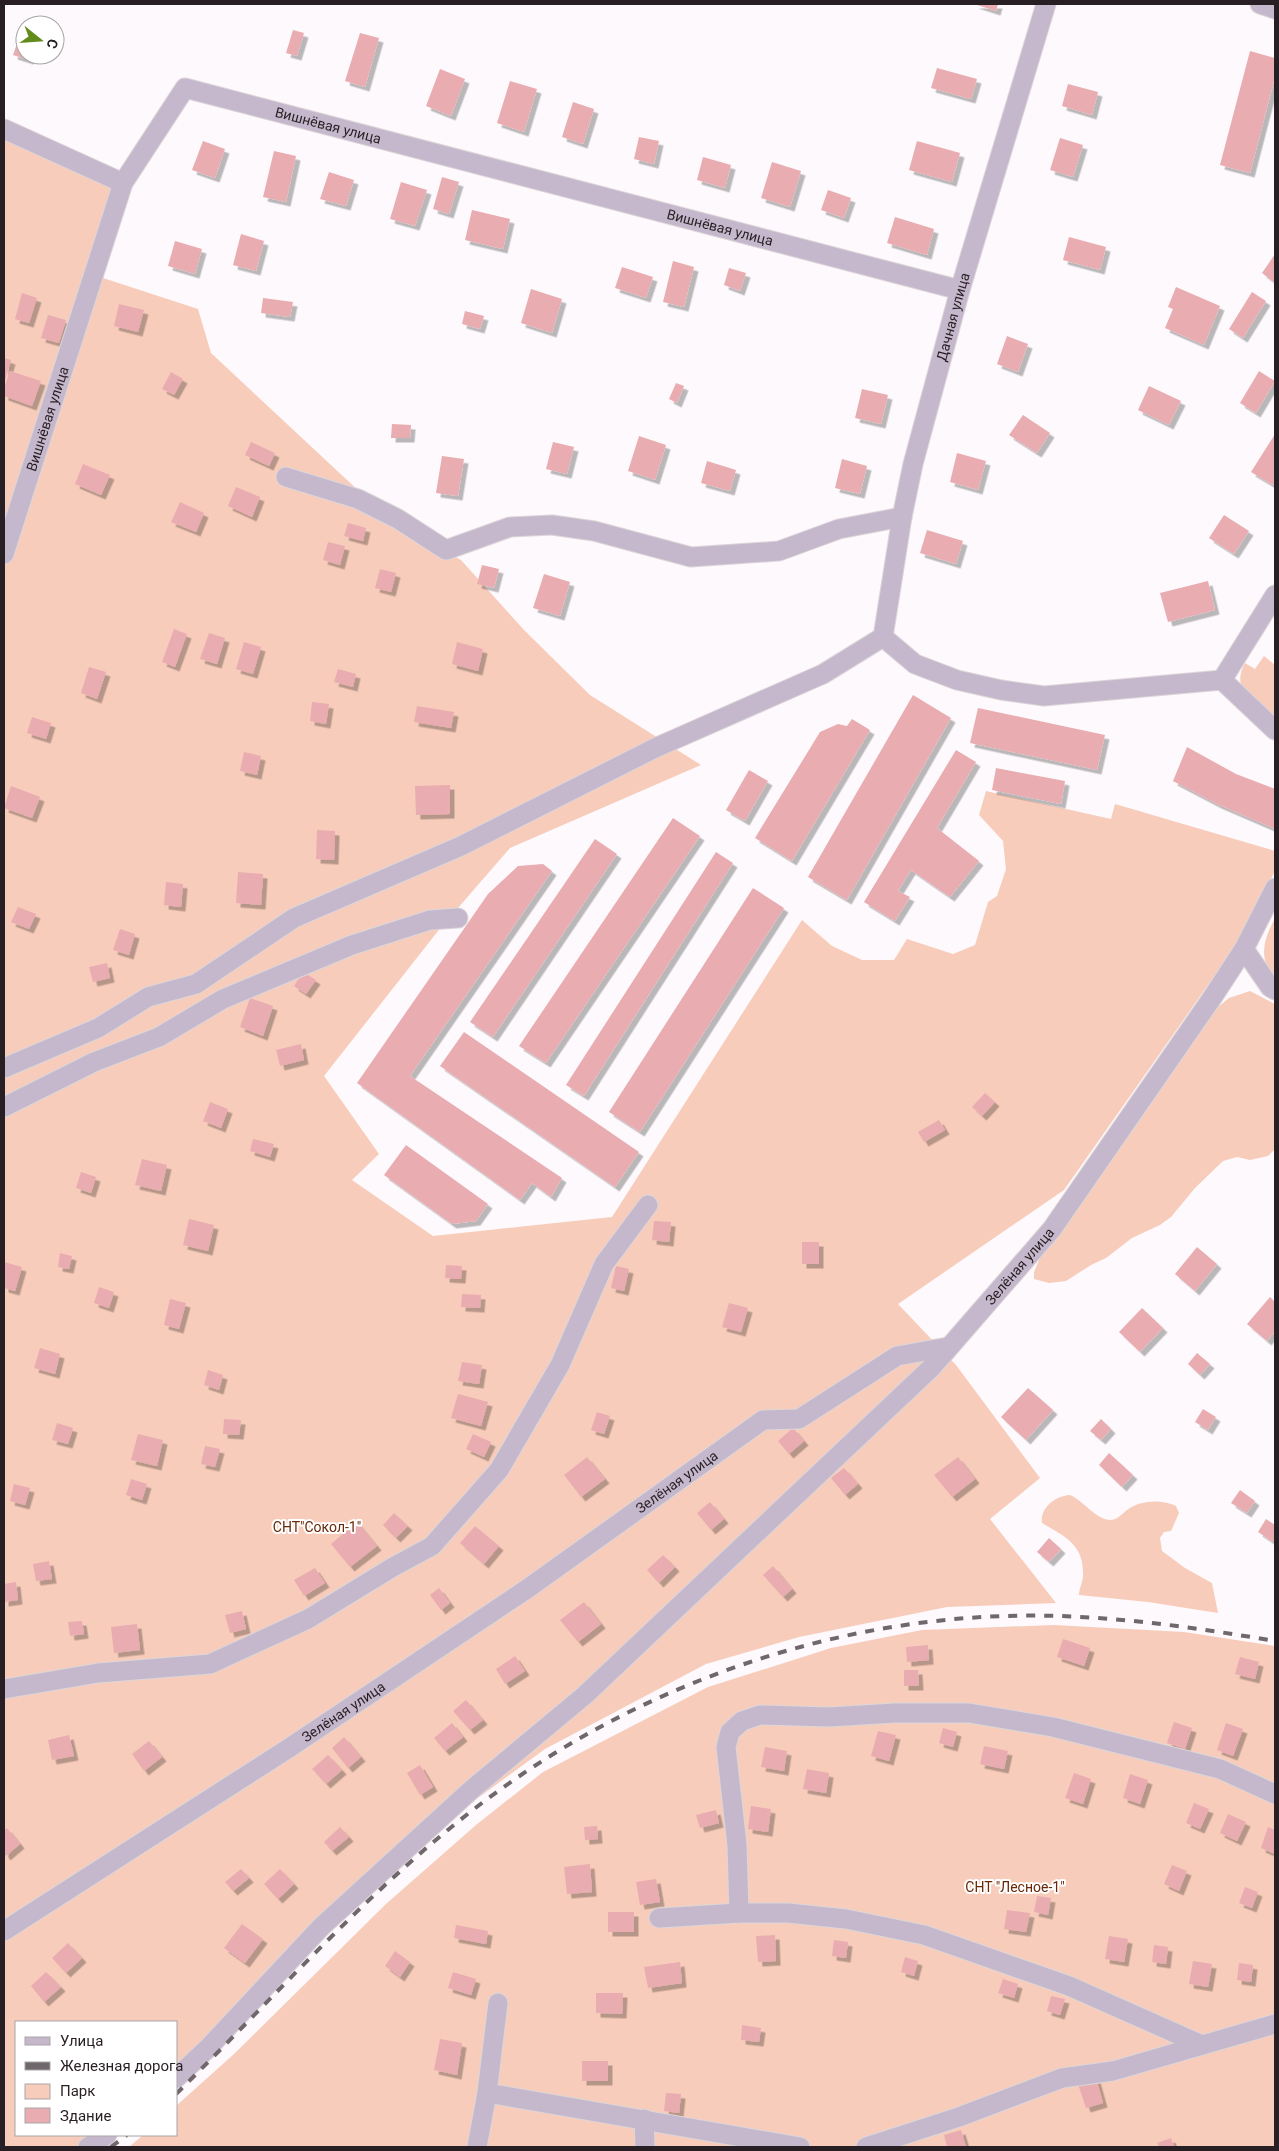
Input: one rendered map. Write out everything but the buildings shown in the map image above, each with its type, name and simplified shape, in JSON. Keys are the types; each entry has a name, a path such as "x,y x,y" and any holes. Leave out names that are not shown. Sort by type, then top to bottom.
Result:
{"street":[{"name":"Дачная улица","path":"883,637 902,517 913,464 960,290 1046,4"},
{"path":"1260,4 1275,8"},
{"name":"Вишнёвая улица","path":"4,554 123,183 184,88 960,290"},
{"path":"4,129 123,183"},
{"path":"286,477 358,499 398,519 446,550 510,527 552,525 594,531 691,557 779,551 839,529 902,517"},
{"path":"1222,680 1275,596"},
{"path":"4,1068 98,1028 148,996 196,984 294,918 461,846 655,748 823,674 883,637 915,664 957,680 1001,690 1035,695 1222,680 1275,730"},
{"name":"Зелёная улица","path":"4,1931 289,1748 527,1589 763,1420 799,1419 897,1356 948,1347 1052,1230 1244,949 1275,888"},
{"path":"4,1107 94,1062 160,1038 223,999 352,945 422,922 458,918"},
{"path":"1244,949 1270,987 1275,990"},
{"path":"4,1688 98,1673 210,1664 308,1619 393,1567 432,1546 499,1470 560,1366 604,1264 648,1205"},
{"path":"178,2076 208,2048 321,1927 471,1790 585,1695 932,1367 948,1347"},
{"path":"739,1913 737,1844 726,1747 730,1732 742,1721 760,1715 829,1717 894,1713 969,1712 1053,1727 1220,1769 1275,1794"},
{"path":"659,1918 739,1913 788,1913 846,1919 924,1935 1068,1986 1202,2045"},
{"path":"477,2147 487,2093 498,2003"},
{"path":"866,2147 959,2117 1062,2078 1112,2071 1275,2024"},
{"path":"487,2093 800,2147"},
{"path":"644,2119 645,2147"},
{"path":"88,2147 105,2136"}],"green space":[{"name":"СНТ\"Сокол-1\"","path":"4,129 130,186 103,278 198,309 211,353 391,521 461,560 524,630 590,695 701,765 510,848 438,931 324,1076 379,1154 352,1180 433,1236 612,1217 802,920 832,946 862,960 894,960 907,939 953,954 975,945 988,902 997,896 1006,869 1003,841 979,815 986,791 1111,819 1115,804 1275,851 1275,871 1241,938 1064,1190 898,1304 956,1365 1040,1478 990,1519 1056,1603 947,1607 799,1637 706,1664 545,1749 456,1814 318,1938 178,2084 178,2021 15,2021 15,2136 117,2136 102,2147 4,2147"},
{"path":"1264,656 1275,665 1275,720 1253,703 1240,682 1245,663 1255,669"},
{"path":"1275,918 1275,979 1266,964 1264,949"},
{"path":"1250,991 1275,1004 1275,1149 1268,1156 1250,1160 1237,1157 1223,1161 1195,1188 1171,1217 1160,1225 1132,1238 1106,1258 1066,1281 1049,1283 1034,1279 1034,1272 1042,1253 1218,1007 1229,998"},
{"path":"1070,1495 1099,1517 1110,1520 1145,1502 1164,1502 1176,1506 1179,1513 1171,1531 1164,1532 1160,1538 1162,1551 1185,1568 1212,1583 1218,1613 1148,1602 1079,1595 1083,1578 1083,1565 1077,1549 1066,1538 1042,1523 1046,1507 1050,1503"},
{"name":"СНТ \"Лесное-1\"","path":"1054,1625 1184,1632 1275,1646 1275,2147 129,2147 142,2136 178,2136 178,2104 234,2054 386,1904 476,1825 543,1772 708,1687 831,1648 922,1630"}],"railway":[{"path":"178,2092 322,1945 437,1839 478,1806 536,1765 597,1729 661,1697 727,1670 795,1648 864,1632 934,1621 1005,1616 1073,1617 1141,1622 1275,1641"},
{"path":"111,2147 126,2136"}]}
